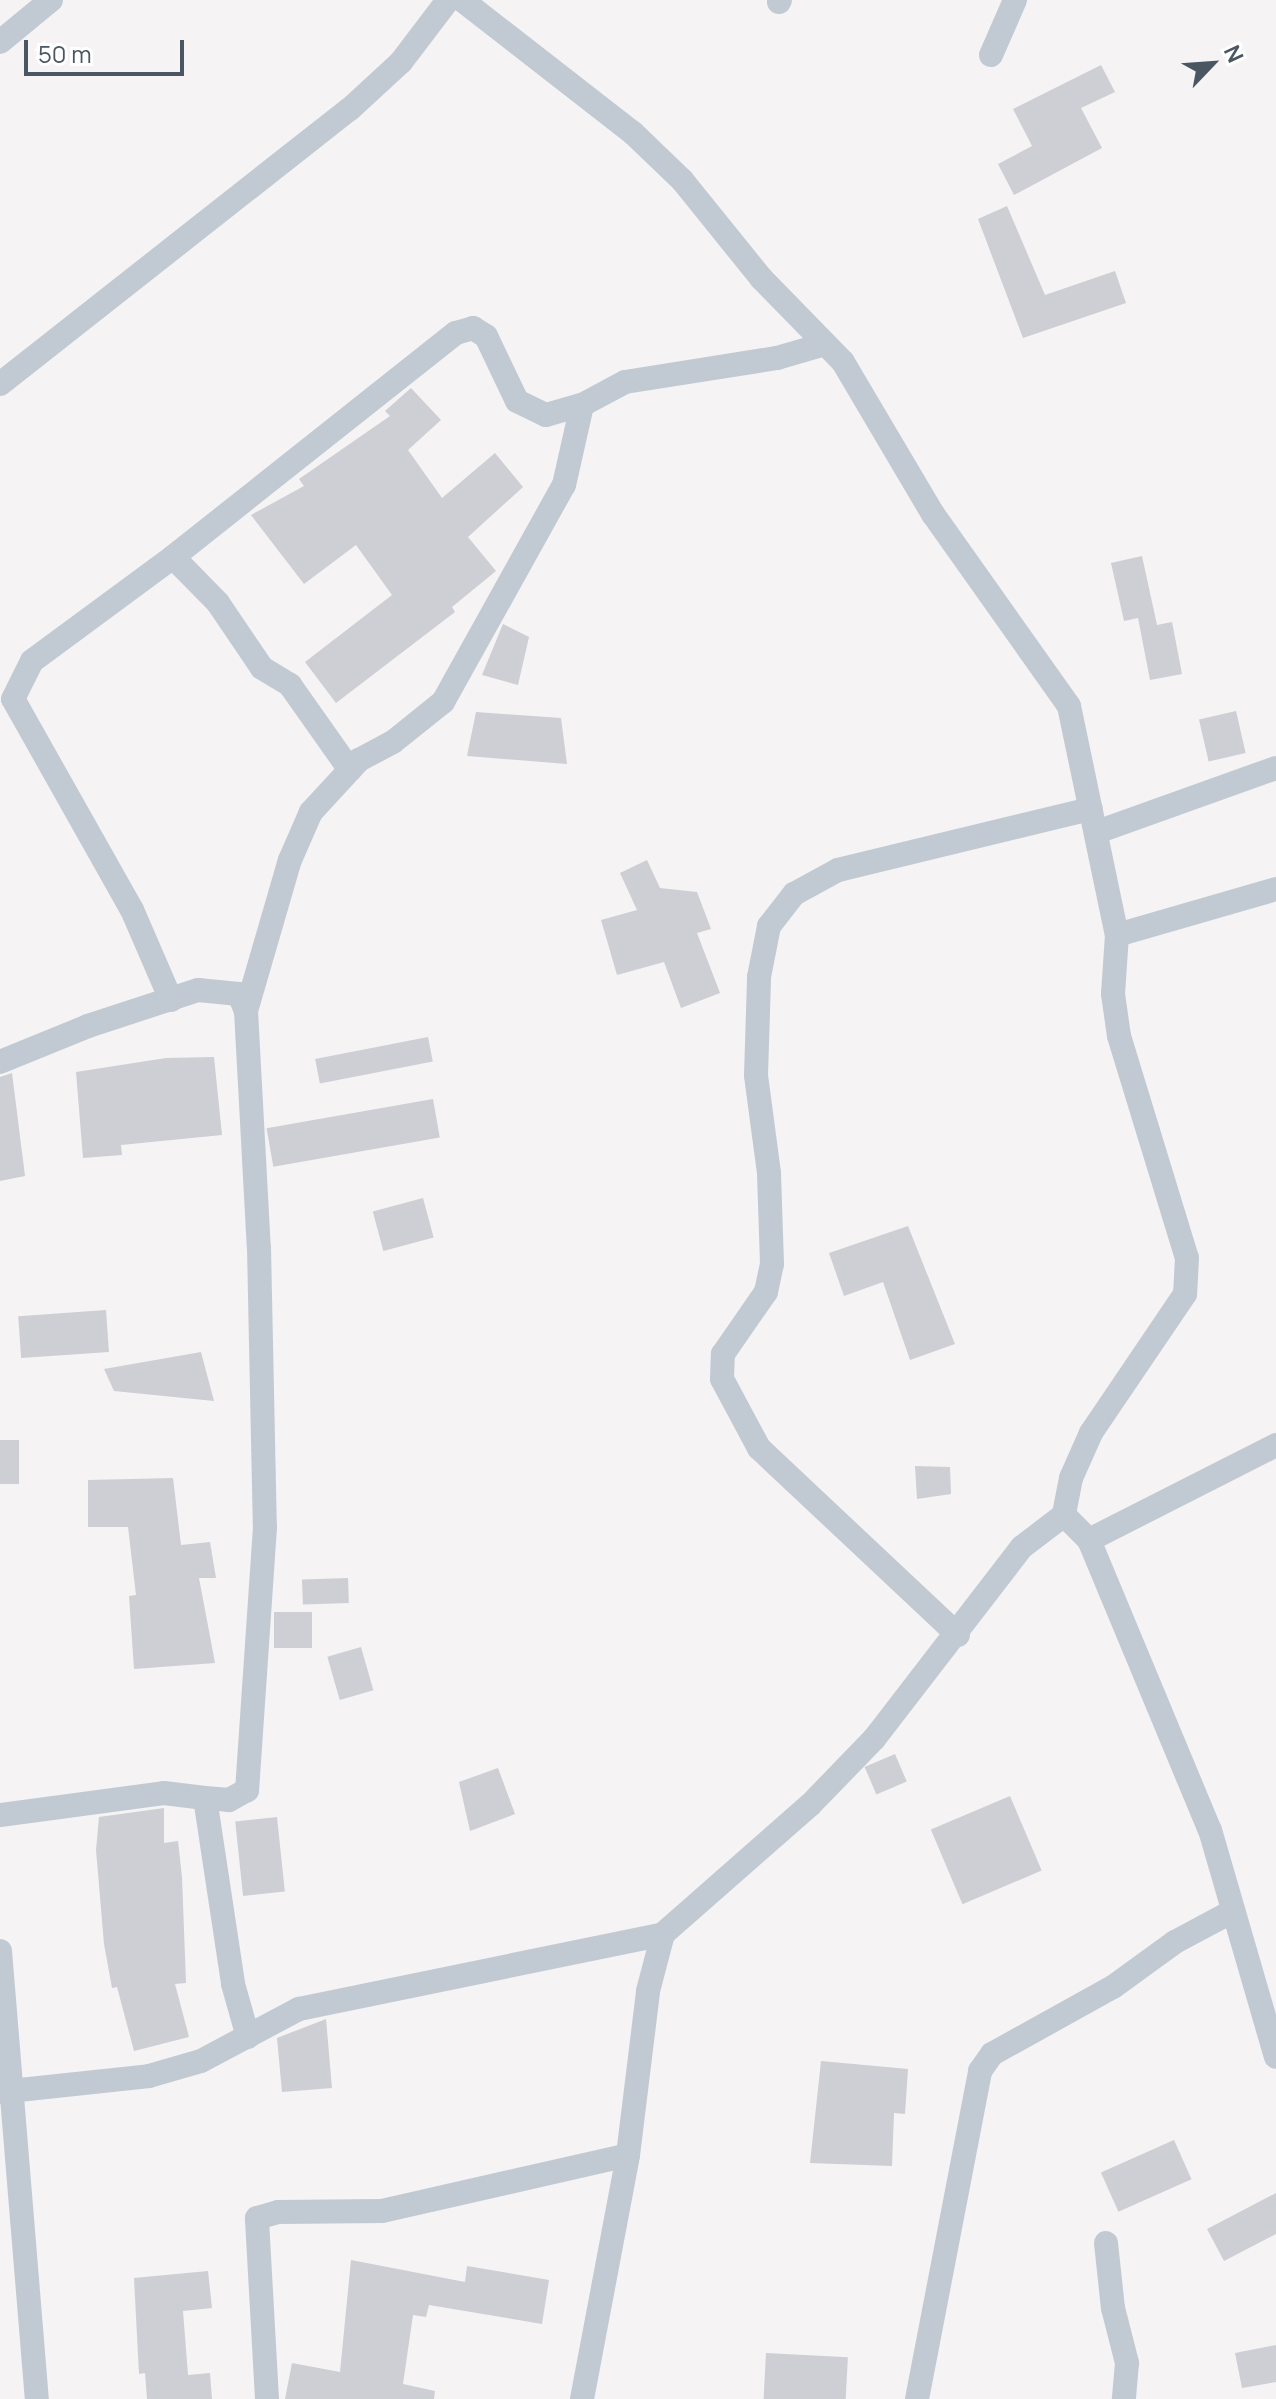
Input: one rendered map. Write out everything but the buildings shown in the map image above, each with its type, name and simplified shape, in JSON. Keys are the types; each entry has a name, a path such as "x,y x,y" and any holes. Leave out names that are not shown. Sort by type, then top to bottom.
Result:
{"street":[{"path":"0,42 51,0"},
{"path":"0,384 350,109 401,62 448,0"},
{"path":"7,2091 149,2076 201,2061 299,2009 663,1934 810,1805 874,1739 958,1635 1022,1547 1064,1515 1071,1478 1091,1433 1185,1294 1187,1258 1119,1036 1113,994 1117,935 1069,706 933,514 843,362 761,278 682,180 643,142 565,76 462,0"},
{"path":"991,55 1015,0"},
{"path":"171,1000 132,910 13,699 19,677 32,661 173,557 456,333 473,328 486,336 517,401 532,412 546,415 582,405 625,382 777,358 825,344"},
{"path":"246,1011 290,860 311,812 350,770 443,702 564,485 582,405"},
{"path":"173,557 218,603 262,668 290,685 350,770"},
{"path":"958,1635 759,1448 722,1379 723,1354 766,1292 772,1264 769,1173 756,1075 759,977 769,926 794,894 838,870 1094,821 1276,768"},
{"path":"1117,935 1276,889"},
{"path":"0,1062 88,1026 198,990 239,994 246,1011 259,1248 265,1527 247,1790 229,1800 164,1793 0,1815"},
{"path":"1089,1540 1276,1445"},
{"path":"1064,1515 1089,1540 1210,1830 1276,2057"},
{"path":"205,1798 233,1984 248,2037"},
{"path":"917,2399 980,2071 992,2054 1113,1987 1175,1942 1233,1911"},
{"path":"582,2399 628,2155 648,1991 663,1934"},
{"path":"0,1951 7,2091 37,2399"},
{"path":"267,2399 257,2218 278,2212 382,2211 628,2155"},
{"path":"1106,2243 1113,2308 1127,2363 1124,2399"}]}
